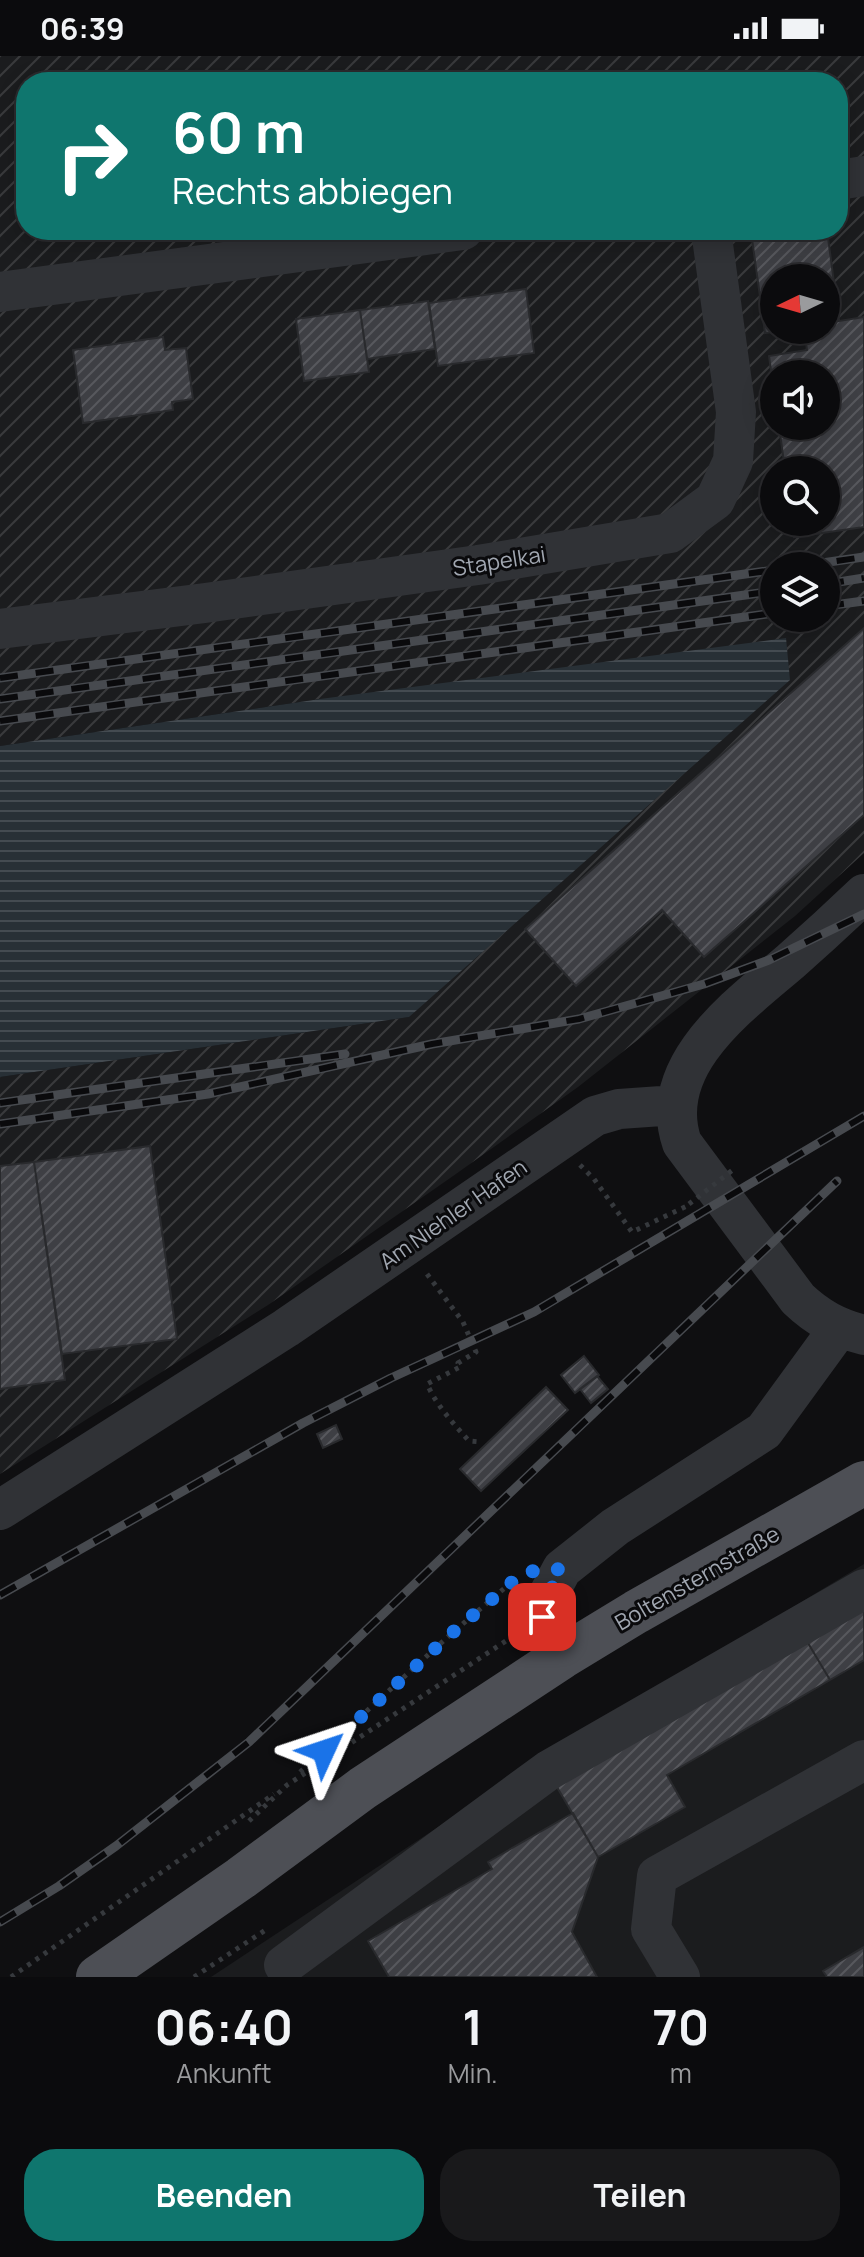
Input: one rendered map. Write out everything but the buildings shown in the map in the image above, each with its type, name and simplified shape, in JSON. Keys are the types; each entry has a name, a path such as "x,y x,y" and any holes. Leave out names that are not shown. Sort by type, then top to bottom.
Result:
{"main road":[{"name":"Boltensternstraße","path":"98,1977 241,1878 363,1788 562,1657 864,1483"}],"street":[{"path":"6,291 388,240"},
{"name":"Stapelkai","path":"0,629 417,573 670,533 715,500 733,461 736,412 712,240"},
{"path":"562,1657 542,1617 544,1603 562,1569 615,1527 764,1431 852,1332 817,1316 798,1299 682,1143 676,1105 688,1069 713,1030 864,894"},
{"name":"Am Niehler Hafen","path":"0,1510 286,1328 595,1116 619,1109 676,1105"},
{"path":"284,1977 284,1965 549,1770 864,1589"},
{"path":"680,1977 651,1929 657,1876 864,1760"},
{"path":"651,1929 682,1892 716,1867 864,1783"}],"path":[{"path":"601,1188 632,1232 689,1204 734,1169"},
{"path":"443,1295 463,1322 476,1352 458,1363 460,1367 427,1384 433,1397 469,1441 481,1442"},
{"path":"11,1977 287,1785 452,1633 524,1572 562,1569"}],"shaded area":[{"path":"0,56 864,56 864,853 795,916 578,1087 268,1305 0,1474 0,1077 409,1017 320,699 0,746"},
{"path":"786,638 790,680 409,1017 0,1077 0,746 320,699"},
{"path":"864,1564 864,1977 211,1977 532,1765"}],"railway":[{"path":"840,560 864,557"},
{"path":"0,678 760,572"},
{"path":"840,582 864,578"},
{"path":"0,699 760,593"},
{"path":"840,604 864,601"},
{"path":"0,721 760,615"},
{"path":"0,1124 208,1094 432,1044 579,1019 704,984 769,960 864,914"},
{"path":"0,1103 345,1054"},
{"path":"0,1595 303,1423 391,1378 534,1312 864,1116"},
{"path":"0,1922 116,1846 249,1742 837,1181"}],"route":[{"path":"324,1751 452,1633 524,1572 562,1569 544,1603 542,1617"}]}
